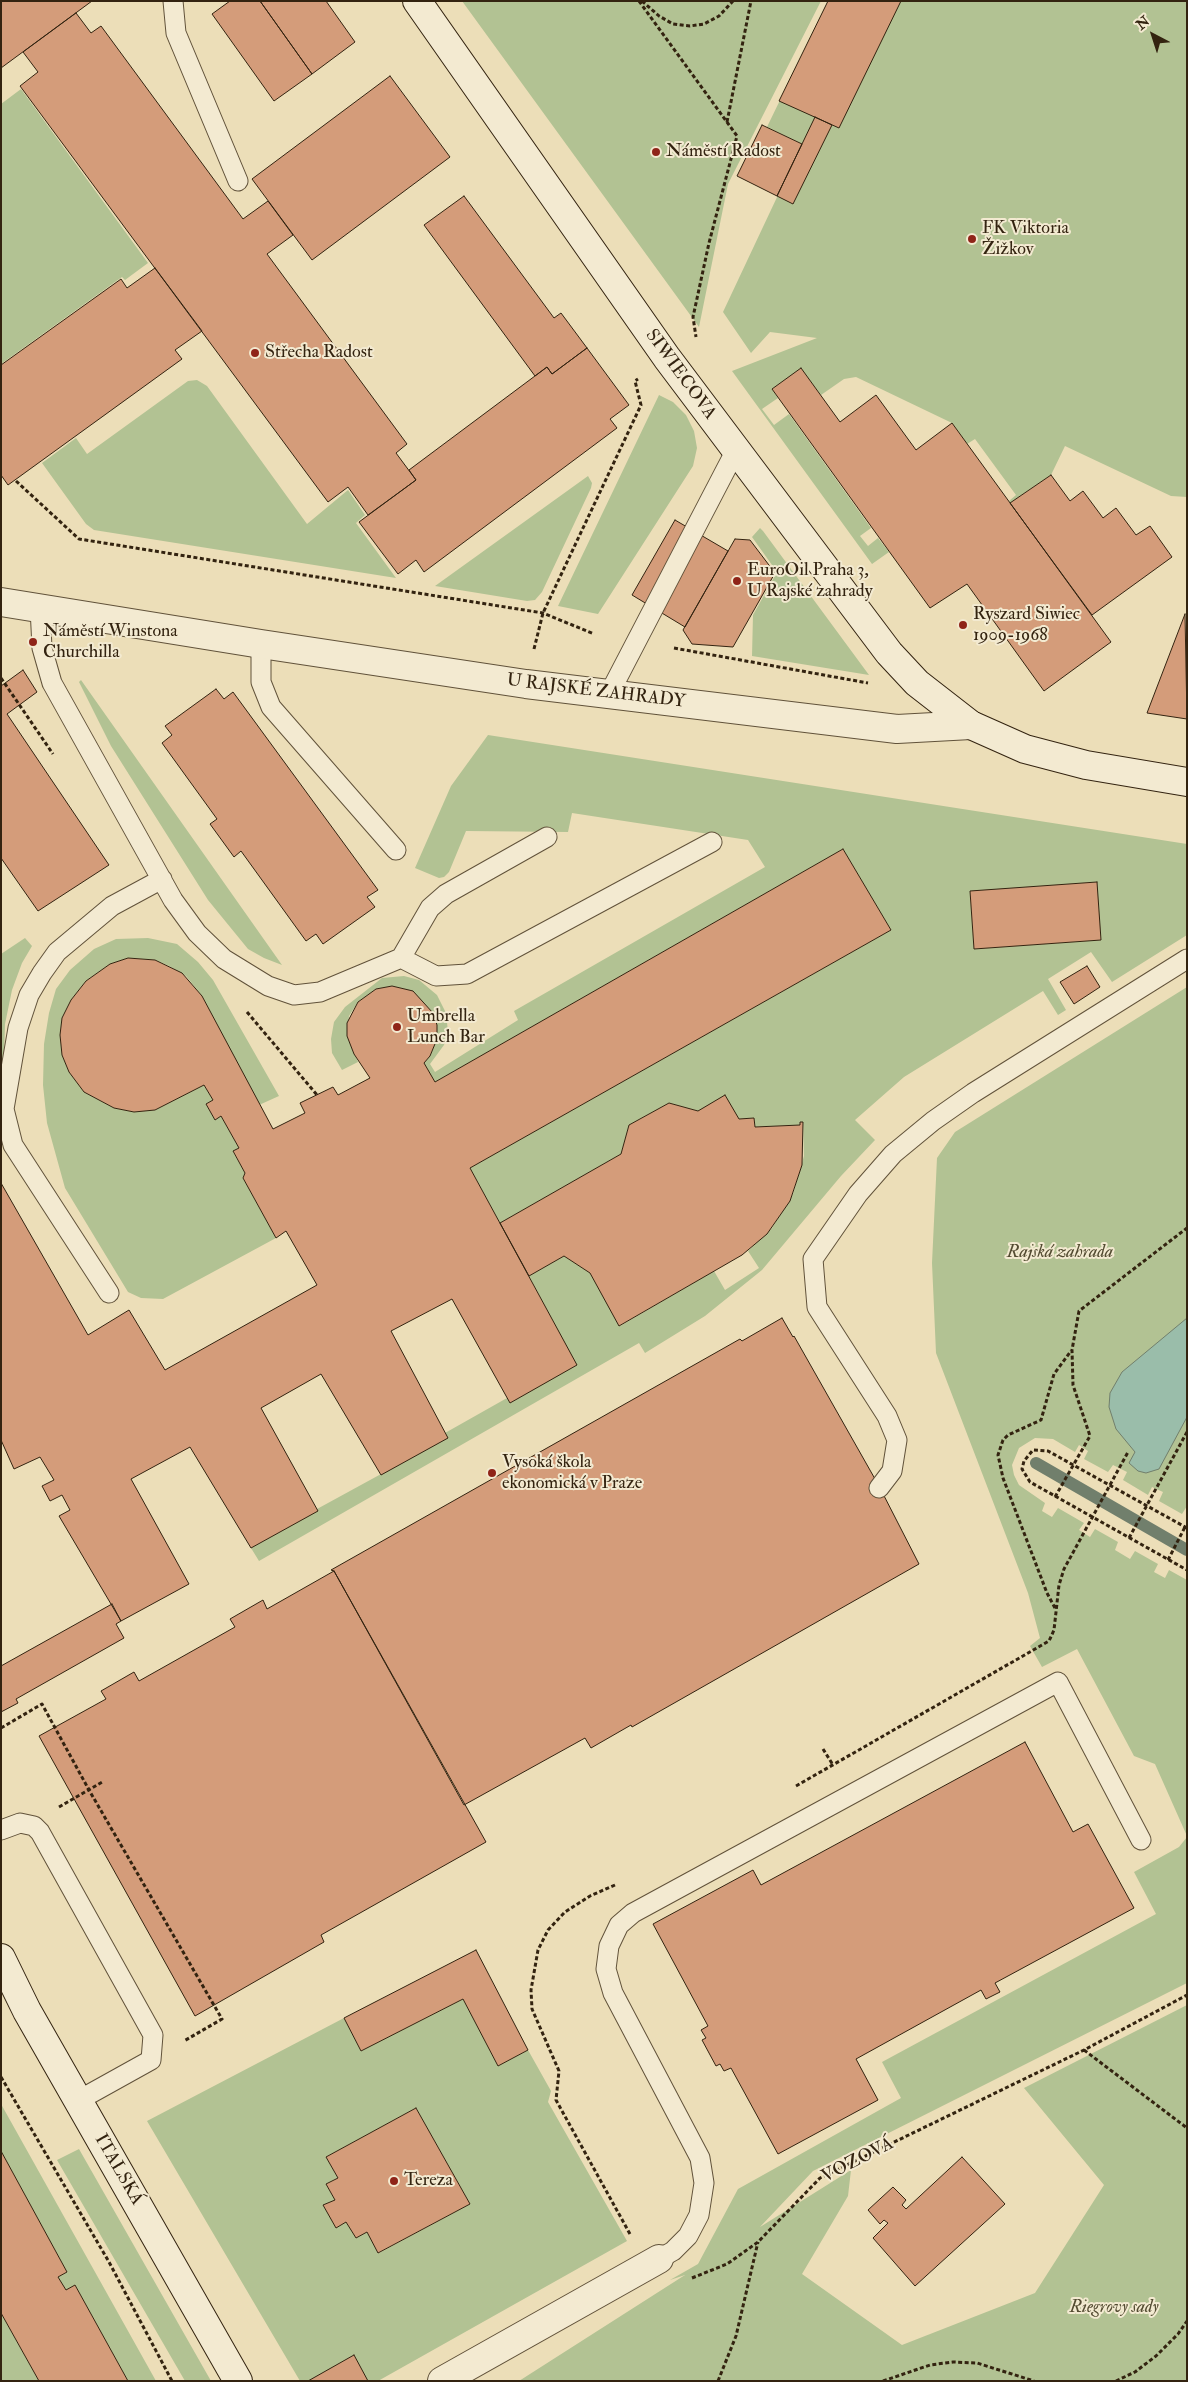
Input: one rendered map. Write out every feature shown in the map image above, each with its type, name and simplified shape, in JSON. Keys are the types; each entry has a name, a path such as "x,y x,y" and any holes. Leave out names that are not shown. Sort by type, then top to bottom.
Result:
{"street":[{"name":"SIWIECOVA","path":"417,1 667,358 889,653 917,683 971,725"},
{"name":"U RAJSKÉ ZAHRADY","path":"1,602 526,684 897,729 971,725 1025,749 1077,763 1187,782"},
{"name":"ITALSKÁ","path":"1,1958 27,2011 238,2381"},
{"path":"442,2381 659,2259"}],"lane":[{"path":"173,1 176,33 238,181"},
{"path":"609,694 736,450"},
{"path":"40,607 42,648 52,683 173,900 197,934 224,959 268,986 294,994 320,992 401,958 430,908 446,894 547,837"},
{"path":"261,644 261,682 271,707 396,850"},
{"path":"401,958 436,976 467,974 712,842"},
{"path":"109,1294 13,1145 4,1109 18,1028 29,995 42,973 57,952 112,906 162,879"},
{"path":"880,1488 892,1471 897,1440 887,1416 817,1307 813,1259 858,1194 893,1154 933,1121 981,1088 1187,958"},
{"path":"659,2259 673,2251 688,2236 699,2215 704,2183 700,2158 613,1993 606,1968 609,1946 619,1925 633,1913 1058,1682 1141,1840"},
{"path":"1,1830 20,1823 34,1826 40,1832 154,2035 151,2060 79,2100"}],"path":[{"path":"641,1 659,16 673,24 690,26 704,24 719,16 733,1"},
{"path":"526,684 543,613 641,405 635,381 697,336 693,317 709,243 737,136 641,1"},
{"path":"727,122 751,1"},
{"path":"16,482 79,540 543,613 594,634"},
{"path":"674,648 875,684"},
{"path":"1055,1497 1090,1436 1073,1384 1072,1350 1079,1311 1187,1228"},
{"path":"1056,1608 1046,1593 1003,1478 998,1455 1003,1440 1008,1435 1041,1420 1054,1374 1072,1350"},
{"path":"1129,1538 1144,1514 1187,1432"},
{"path":"1168,1560 1186,1528 1048,1451 1033,1450 1024,1460 1022,1469 1030,1482 1092,1518 1168,1560 1187,1570"},
{"path":"1033,1652 1049,1642 1052,1636 1059,1585 1064,1569 1098,1510 1128,1452"},
{"path":"1,1728 42,1704 89,1790 222,2019 151,2060"},
{"path":"823,1749 833,1765"},
{"path":"73,1798 104,1781"},
{"name":"VOZOVÁ","path":"685,2281 727,2264 758,2242 820,2178 1084,2050 1187,1995"},
{"path":"1084,2050 1187,2129"},
{"path":"1,2077 109,2262 172,2381"},
{"path":"718,2381 736,2336 758,2242"},
{"path":"1116,2381 1135,2372 1156,2356 1178,2334 1187,2321"},
{"path":"883,2381 930,2365 953,2362 977,2363 1034,2381"}],"green space":[{"name":"Náměstí Radost","path":"462,1 821,1 728,184 699,327"},
{"name":"FK Viktoria Žižkov","path":"828,1 1187,1 1187,497 1171,496 1065,446 1051,475 1010,503 1009,501 1016,495 975,439 967,444 952,423 856,377 844,379 821,395 801,369 772,389 778,398 762,409 774,425 789,414 871,528 860,536 868,546 878,538 889,552 872,564 732,371 817,338 770,332 751,353 723,312 802,144 767,127"},
{"path":"21,89 148,263 125,280 122,277 1,364 1,104"},
{"path":"197,380 207,386 307,524 348,490 365,515 356,523 396,578 94,530 86,524 42,463 76,438 87,454 188,381"},
{"path":"659,395 673,402 686,415 694,431 697,448 693,466 598,614 558,606"},
{"path":"588,476 592,483 591,488 542,592 535,600 527,601 435,586"},
{"path":"760,528 869,675 752,656 753,615 777,572 752,537"},
{"path":"81,680 282,965 248,949 208,900 111,746 79,682"},
{"path":"488,735 1187,844 1187,935 1112,982 1091,952 1048,979 1066,1010 1058,1015 1043,991 904,1077 855,1120 875,1140 841,1176 762,1270 705,1316 645,1353 639,1343 259,1561 251,1548 317,1511 317,1509 447,1438 445,1433 507,1398 510,1403 576,1365 529,1276 564,1256 590,1273 620,1326 714,1271 725,1290 759,1268 748,1251 772,1228 793,1194 804,1156 803,1122 800,1125 755,1127 754,1118 739,1119 669,1103 629,1125 621,1154 500,1223 470,1168 891,930 843,849 435,1082 424,1063 430,1056 437,1039 437,1025 433,1013 412,991 392,986 376,989 358,1002 349,1016 347,1036 358,1062 342,1070 332,1053 331,1039 334,1022 345,1007 382,978 404,976 419,980 437,995 446,1013 448,1032 444,1045 430,1064 435,1072 518,1020 514,1011 765,867 748,840 572,813 568,832 466,831 449,872 444,877 439,878 415,868 451,786","holes":["1096,882 1101,940 974,949 970,892"]},
{"path":"25,938 32,946 22,963 12,990 5,1024 4,1059 1,1060 1,954"},
{"path":"148,938 177,944 198,962 213,980 279,1096 259,1105 202,996 186,976 169,966 155,960 128,958 110,964 86,981 71,1000 62,1018 60,1035 62,1055 69,1072 84,1092 114,1108 134,1112 155,1110 204,1085 213,1100 206,1104 215,1120 221,1116 239,1148 233,1152 245,1173 243,1178 276,1238 163,1299 141,1298 128,1292 65,1188 47,1123 43,1085 44,1044 49,1013 56,989 70,970 94,949 116,939"},
{"name":"Rajská zahrada","path":"1187,987 1187,1506 1182,1514 1159,1501 1163,1492 1152,1487 1148,1495 1123,1480 1127,1472 1113,1465 1108,1472 1084,1459 1088,1451 1079,1445 1075,1452 1053,1439 1035,1438 1019,1448 1012,1465 1019,1485 1045,1503 1042,1511 1052,1517 1058,1508 1084,1523 1079,1530 1090,1537 1095,1529 1118,1542 1115,1550 1130,1559 1135,1551 1158,1564 1154,1572 1165,1578 1169,1570 1187,1580 1187,1836 1155,1764 1134,1756 1077,1649 1042,1667 1030,1646 1040,1638 1028,1593 936,1353 932,1263 937,1158 955,1132"},
{"name":"Riegrovy sady","path":"1187,1837 1187,1983 813,2171 760,2227 851,2170 848,2196 802,2274 902,2345 1035,2293 1104,2185 1024,2088 1187,2005 1187,2381 519,2381 685,2275 670,2280 698,2264 738,2189 901,2098 882,2062 1156,1914 1134,1872 1179,1847"},
{"path":"463,1999 498,2066 528,2050 551,2091 548,2102 627,2241 378,2381 300,2381 147,2121 344,2018 361,2051","holes":["416,2108 470,2204 379,2253 367,2232 356,2238 346,2222 336,2228 324,2206 335,2200 326,2184 338,2178 326,2157"]},
{"path":"1,2104 156,2381 128,2381 75,2285 66,2290 58,2277 67,2272 1,2151"},
{"path":"79,2149 211,2381 185,2381 57,2160"},
{"path":"1,2313 39,2381 1,2381"}],"shaded area":[{"path":"1187,1318 1187,1417 1159,1469 1146,1473 1138,1471 1129,1463 1135,1452 1116,1429 1109,1407 1110,1393 1122,1372"}],"building":[{"path":"1,1 92,1 1,68"},
{"path":"230,1 260,1 312,74 274,101 212,14"},
{"path":"260,1 326,1 355,42 312,74"},
{"path":"828,1 901,1 839,128 779,101"},
{"path":"76,13 91,33 101,26 243,219 268,201 293,235 267,254 407,444 396,453 416,480 368,515 348,487 328,502 20,86 38,72 23,52"},
{"path":"390,76 450,157 312,260 252,179"},
{"path":"815,117 832,125 793,204 777,196"},
{"path":"762,125 802,144 777,196 737,176"},
{"path":"464,196 554,318 561,313 587,348 552,374 547,367 535,376 424,225"},
{"path":"155,268 202,331 175,350 182,359 8,485 1,475 1,365 121,279 127,288"},
{"path":"587,348 629,405 610,419 617,428 424,572 416,560 398,574 359,522 416,480 409,470 547,367 552,374"},
{"path":"801,368 840,422 876,395 916,450 952,423 1111,642 1044,691 967,584 930,608 772,389"},
{"path":"1051,475 1070,501 1083,491 1103,518 1116,508 1136,535 1150,526 1172,557 1092,615 1010,503"},
{"path":"675,520 728,551 685,627 632,595"},
{"path":"735,539 750,540 775,573 733,647 692,644 683,630"},
{"path":"1185,614 1187,719 1147,713"},
{"path":"23,670 37,692 7,714 109,865 38,911 1,858 1,686"},
{"path":"216,689 224,699 233,692 378,890 367,897 375,907 323,944 316,934 306,941 241,851 234,857 210,824 217,819 162,743 172,735 165,726"},
{"path":"843,849 891,930 470,1168 577,1365 510,1403 452,1299 391,1331 448,1438 381,1475 321,1374 261,1408 318,1511 251,1548 190,1447 131,1479 189,1584 121,1621 59,1516 70,1510 62,1495 50,1501 42,1486 54,1480 40,1457 14,1469 1,1440 1,1183 88,1335 129,1310 165,1370 317,1285 286,1231 276,1238 243,1178 245,1173 233,1151 239,1148 221,1116 215,1120 206,1104 213,1100 204,1085 155,1110 134,1112 114,1108 84,1092 69,1072 62,1055 60,1035 62,1018 71,1000 86,981 110,964 128,958 155,960 182,973 202,996 273,1129 305,1113 300,1103 333,1087 338,1095 370,1078 354,1054 347,1036 347,1023 358,1002 376,989 392,986 413,991 433,1013 437,1025 437,1039 430,1056 424,1063 435,1082"},
{"path":"1097,882 1101,940 974,949 970,891"},
{"path":"1087,966 1100,987 1074,1004 1060,982"},
{"path":"725,1095 739,1119 754,1118 755,1127 800,1125 800,1122 803,1122 802,1165 790,1201 767,1234 742,1255 619,1326 590,1273 564,1256 529,1276 500,1223 621,1154 629,1125 669,1103 698,1111"},
{"path":"782,1318 879,1486 919,1564 632,1727 631,1725 591,1748 585,1738 464,1805 334,1571 331,1570 740,1339 742,1341"},
{"path":"334,1571 486,1842 321,1935 324,1942 195,2016 39,1736 106,1699 101,1691 134,1672 139,1681 235,1627 230,1619 263,1600 267,1609"},
{"path":"112,1604 121,1621 116,1624 124,1638 16,1699 18,1703 1,1712 1,1666"},
{"path":"1025,1742 1073,1832 1088,1824 1134,1908 995,1983 1000,1992 986,1999 981,1990 856,2059 878,2100 778,2154 731,2068 724,2071 720,2064 716,2066 702,2040 706,2038 701,2030 708,2026 653,1924 753,1870 761,1885"},
{"path":"476,1950 528,2050 498,2066 463,1999 361,2051 344,2018"},
{"name":"Tereza","path":"416,2108 470,2204 378,2253 367,2232 356,2238 346,2222 336,2228 323,2205 335,2200 326,2184 338,2178 326,2157"},
{"path":"1,2151 67,2272 58,2277 66,2290 75,2285 128,2381 39,2381 1,2313"},
{"path":"962,2157 1005,2204 915,2286 873,2238 888,2223 884,2220 880,2224 868,2210 893,2187 906,2200 902,2205 906,2209"},
{"path":"354,2355 368,2381 308,2381"}],"waterway":[{"path":"1036,1463 1187,1550"}],"place":[{"name":"Náměstí Radost","path":"656,152"},
{"name":"FK Viktoria Žižkov","path":"972,239"},
{"name":"Střecha Radost","path":"255,353"},
{"name":"EuroOil Praha 3, U Rajské zahrady","path":"737,581"},
{"name":"Ryszard Siwiec 1909-1968","path":"963,625"},
{"name":"Náměstí Winstona Churchilla","path":"33,642"},
{"name":"Umbrella Lunch Bar","path":"397,1027"},
{"name":"Vysoká škola ekonomická v Praze","path":"492,1473"},
{"name":"Tereza","path":"394,2181"}]}
